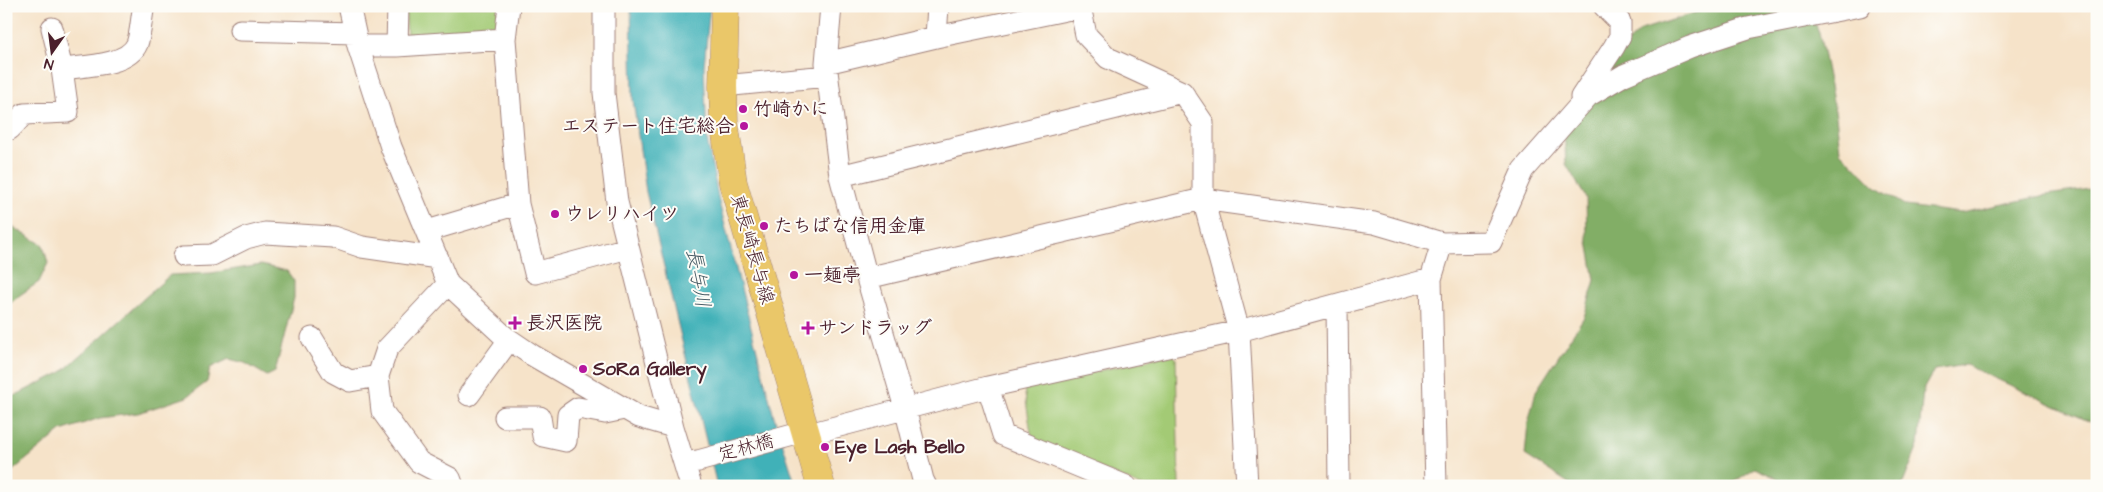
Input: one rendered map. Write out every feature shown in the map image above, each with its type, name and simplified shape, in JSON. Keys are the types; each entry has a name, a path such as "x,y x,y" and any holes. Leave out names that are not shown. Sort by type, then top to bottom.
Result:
{"main road":[{"name":"東長崎長与線","path":"725,6 724,121 733,183 799,435 821,486"}],"street":[{"path":"62,68 116,61 129,56 137,44 144,6"},
{"path":"349,6 357,39 391,147 448,284 509,340 532,355 638,417 673,427"},
{"path":"397,46 398,6"},
{"path":"509,6 505,39 518,204 535,273 628,248"},
{"path":"604,6 604,93 617,202 673,427 691,462 691,486"},
{"path":"831,6 826,69 840,176 926,486"},
{"path":"936,36 938,6"},
{"path":"723,86 826,69 936,36 1080,6 1086,35 1108,58 1182,92 1203,123 1203,200 1239,330 1247,486"},
{"path":"1566,123 1620,36 1620,22 1604,6"},
{"path":"867,278 1203,200 1374,223 1442,243 1491,242 1523,170 1588,96 1624,75 1690,47 1748,28 1860,6"},
{"path":"10,129 24,114 68,112 62,68 52,28"},
{"path":"240,30 357,39 397,46 505,39"},
{"path":"840,176 1182,92"},
{"path":"427,231 518,204"},
{"path":"184,256 212,255 246,238 265,233 333,237 362,247 438,258"},
{"path":"1436,486 1431,279 1442,243"},
{"name":"定林橋","path":"691,462 988,387 1239,330 1431,279"},
{"path":"448,284 387,349 378,376 382,411 419,462 450,478 453,486"},
{"path":"1337,305 1339,486"},
{"path":"312,338 333,372 350,381 378,376"},
{"path":"469,395 509,340"},
{"path":"988,387 1003,435 1126,486"},
{"path":"505,417 540,417 543,436 566,441 568,415 578,408 605,413 624,409"}],"green space":[{"path":"405,6 501,6 498,31 412,37 407,34"},
{"path":"1716,6 1807,6 1819,32 1836,116 1840,151 1875,187 1906,206 1961,213 2046,195 2097,188 2097,425 1966,365 1934,370 1923,390 1918,446 1902,486 1793,486 1755,468 1728,486 1573,486 1525,455 1528,423 1536,391 1584,317 1595,280 1587,236 1586,198 1566,164 1564,128 1587,82 1641,30"},
{"path":"6,223 43,245 48,263 39,282 6,307"},
{"path":"261,265 287,271 294,281 294,298 275,372 267,376 245,363 229,359 210,368 207,382 187,397 138,413 100,418 61,431 6,476 6,394 14,396 62,372 170,275 211,273"},
{"path":"1172,354 1176,358 1179,486 1141,486 1032,439 1024,388"}],"water":[{"name":"長与川","path":"631,6 710,6 704,66 707,139 719,202 773,413 796,486 717,486 646,192 633,100"}],"place":[{"name":"竹崎かに","path":"743,109"},
{"name":"エステート住宅総合","path":"744,126"},
{"name":"ウレリハイツ","path":"555,214"},
{"name":"たちばな信用金庫","path":"764,226"},
{"name":"一麺亭","path":"794,275"},
{"name":"長沢医院","path":"515,323"},
{"name":"サンドラッグ","path":"808,328"},
{"name":"SoRa Gallery","path":"583,369"},
{"name":"Eye Lash Bello","path":"825,447"}]}
